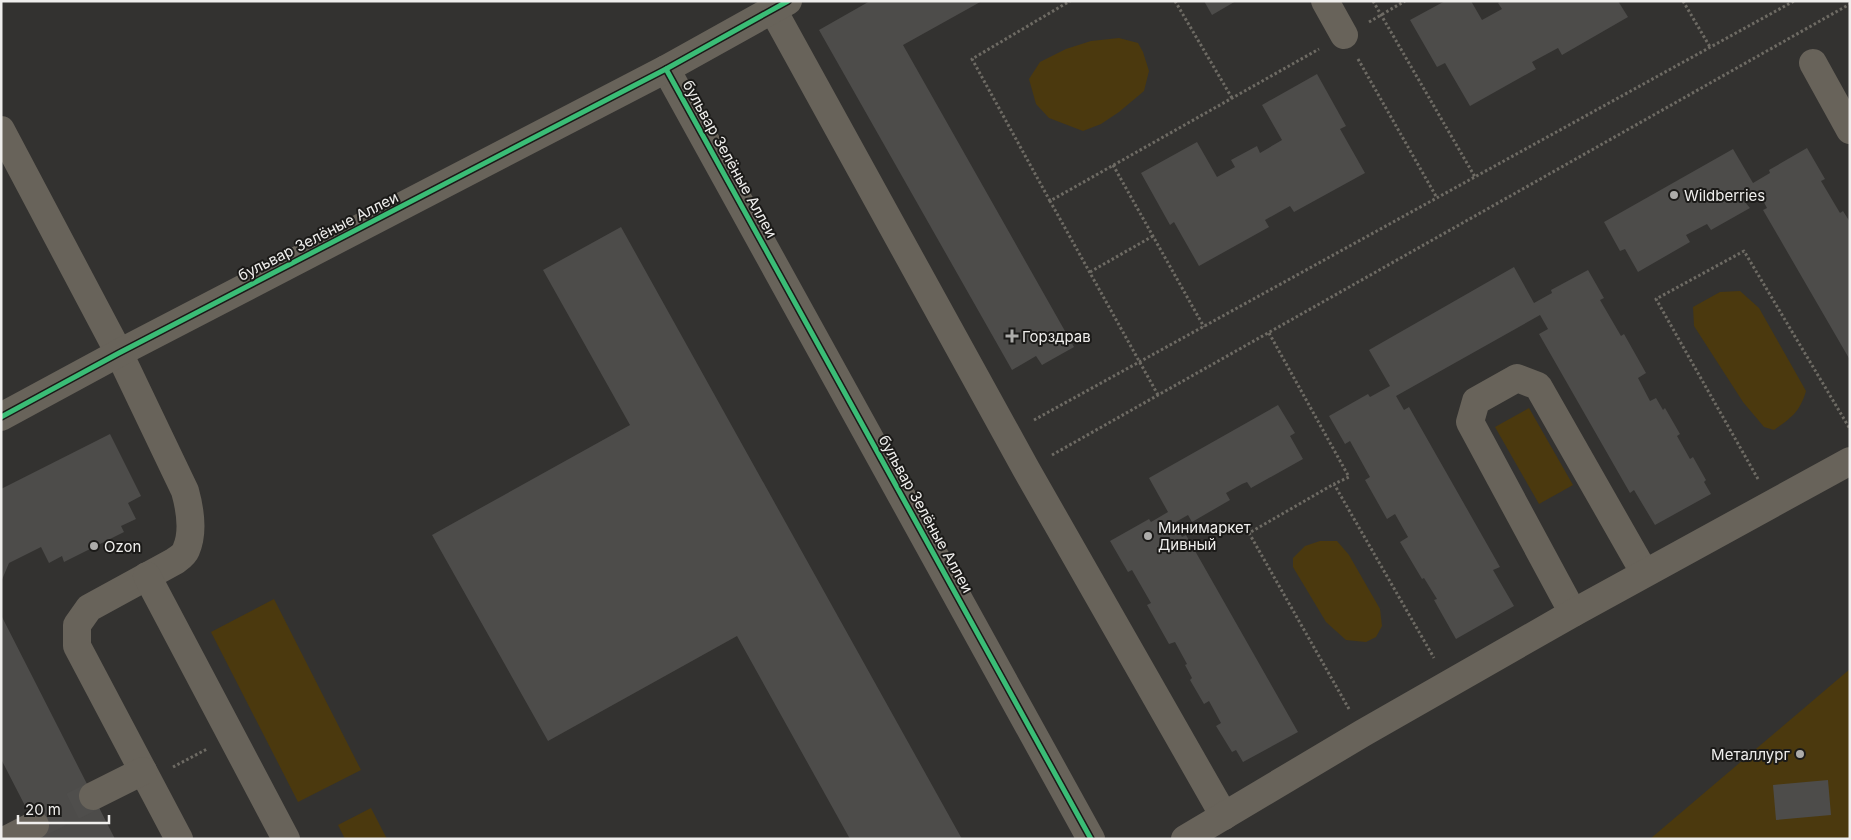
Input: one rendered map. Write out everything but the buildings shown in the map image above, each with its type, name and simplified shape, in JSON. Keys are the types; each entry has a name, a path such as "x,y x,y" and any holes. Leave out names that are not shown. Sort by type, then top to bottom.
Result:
{"street":[{"path":"1325,1 1344,35"},
{"path":"666,70 780,6 1007,435 1224,816"},
{"path":"1813,63 1850,130"},
{"name":"бульвар Зелёные Аллеи","path":"1,416 666,70 1091,839"},
{"path":"1,130 119,353 185,491 189,505 190,537 186,552 175,561 89,608 77,625 78,646 179,839"},
{"path":"1573,613 1470,422 1476,401 1517,378 1538,386 1644,572"},
{"path":"1185,839 1363,733 1644,572 1850,461"},
{"path":"147,576 286,839"},
{"path":"93,796 145,776"},
{"path":"8,839 35,825"}],"path":[{"path":"1070,1 972,59 1158,395"},
{"path":"1175,1 1232,98"},
{"path":"1373,1 1475,177"},
{"path":"1050,200 1405,1"},
{"path":"1684,1 1710,47"},
{"path":"1007,435 1794,1"},
{"path":"1026,469 1849,3"},
{"path":"1344,35 1437,198"},
{"path":"1113,165 1204,326"},
{"path":"1090,272 1153,236"},
{"path":"1772,504 1656,299 1744,251 1850,429"},
{"path":"1268,333 1349,476 1249,533 1363,733"},
{"path":"1334,484 1449,684"},
{"path":"145,776 231,735"}],"shaded area":[{"path":"1119,38 1138,43 1143,52 1149,71 1144,91 1101,124 1083,131 1049,118 1036,104 1029,79 1040,62 1066,49 1091,41"},
{"path":"1740,291 1759,308 1806,391 1801,404 1794,414 1774,430 1764,427 1743,402 1694,326 1693,307 1720,292"},
{"path":"1529,408 1573,485 1539,504 1495,427"},
{"path":"1320,541 1337,541 1349,555 1380,609 1382,626 1376,637 1366,642 1346,640 1326,622 1293,567 1293,558 1305,546"},
{"path":"274,599 361,770 298,802 211,632"},
{"name":"Металлург","path":"1850,669 1850,839 1650,839"},
{"path":"371,808 387,839 345,839 338,825"}],"tunnel":[{"path":"35,825 93,796"}],"cycle path":[{"path":"1,417 119,353 666,69 788,1"},
{"path":"666,69 1091,839"}],"place":[{"name":"Wildberries","path":"1674,195"},
{"name":"Горздрав","path":"1012,336"},
{"name":"Минимаркет Дивный","path":"1148,536"},
{"name":"Ozon","path":"94,546"},
{"name":"Металлург","path":"1800,754"}]}
